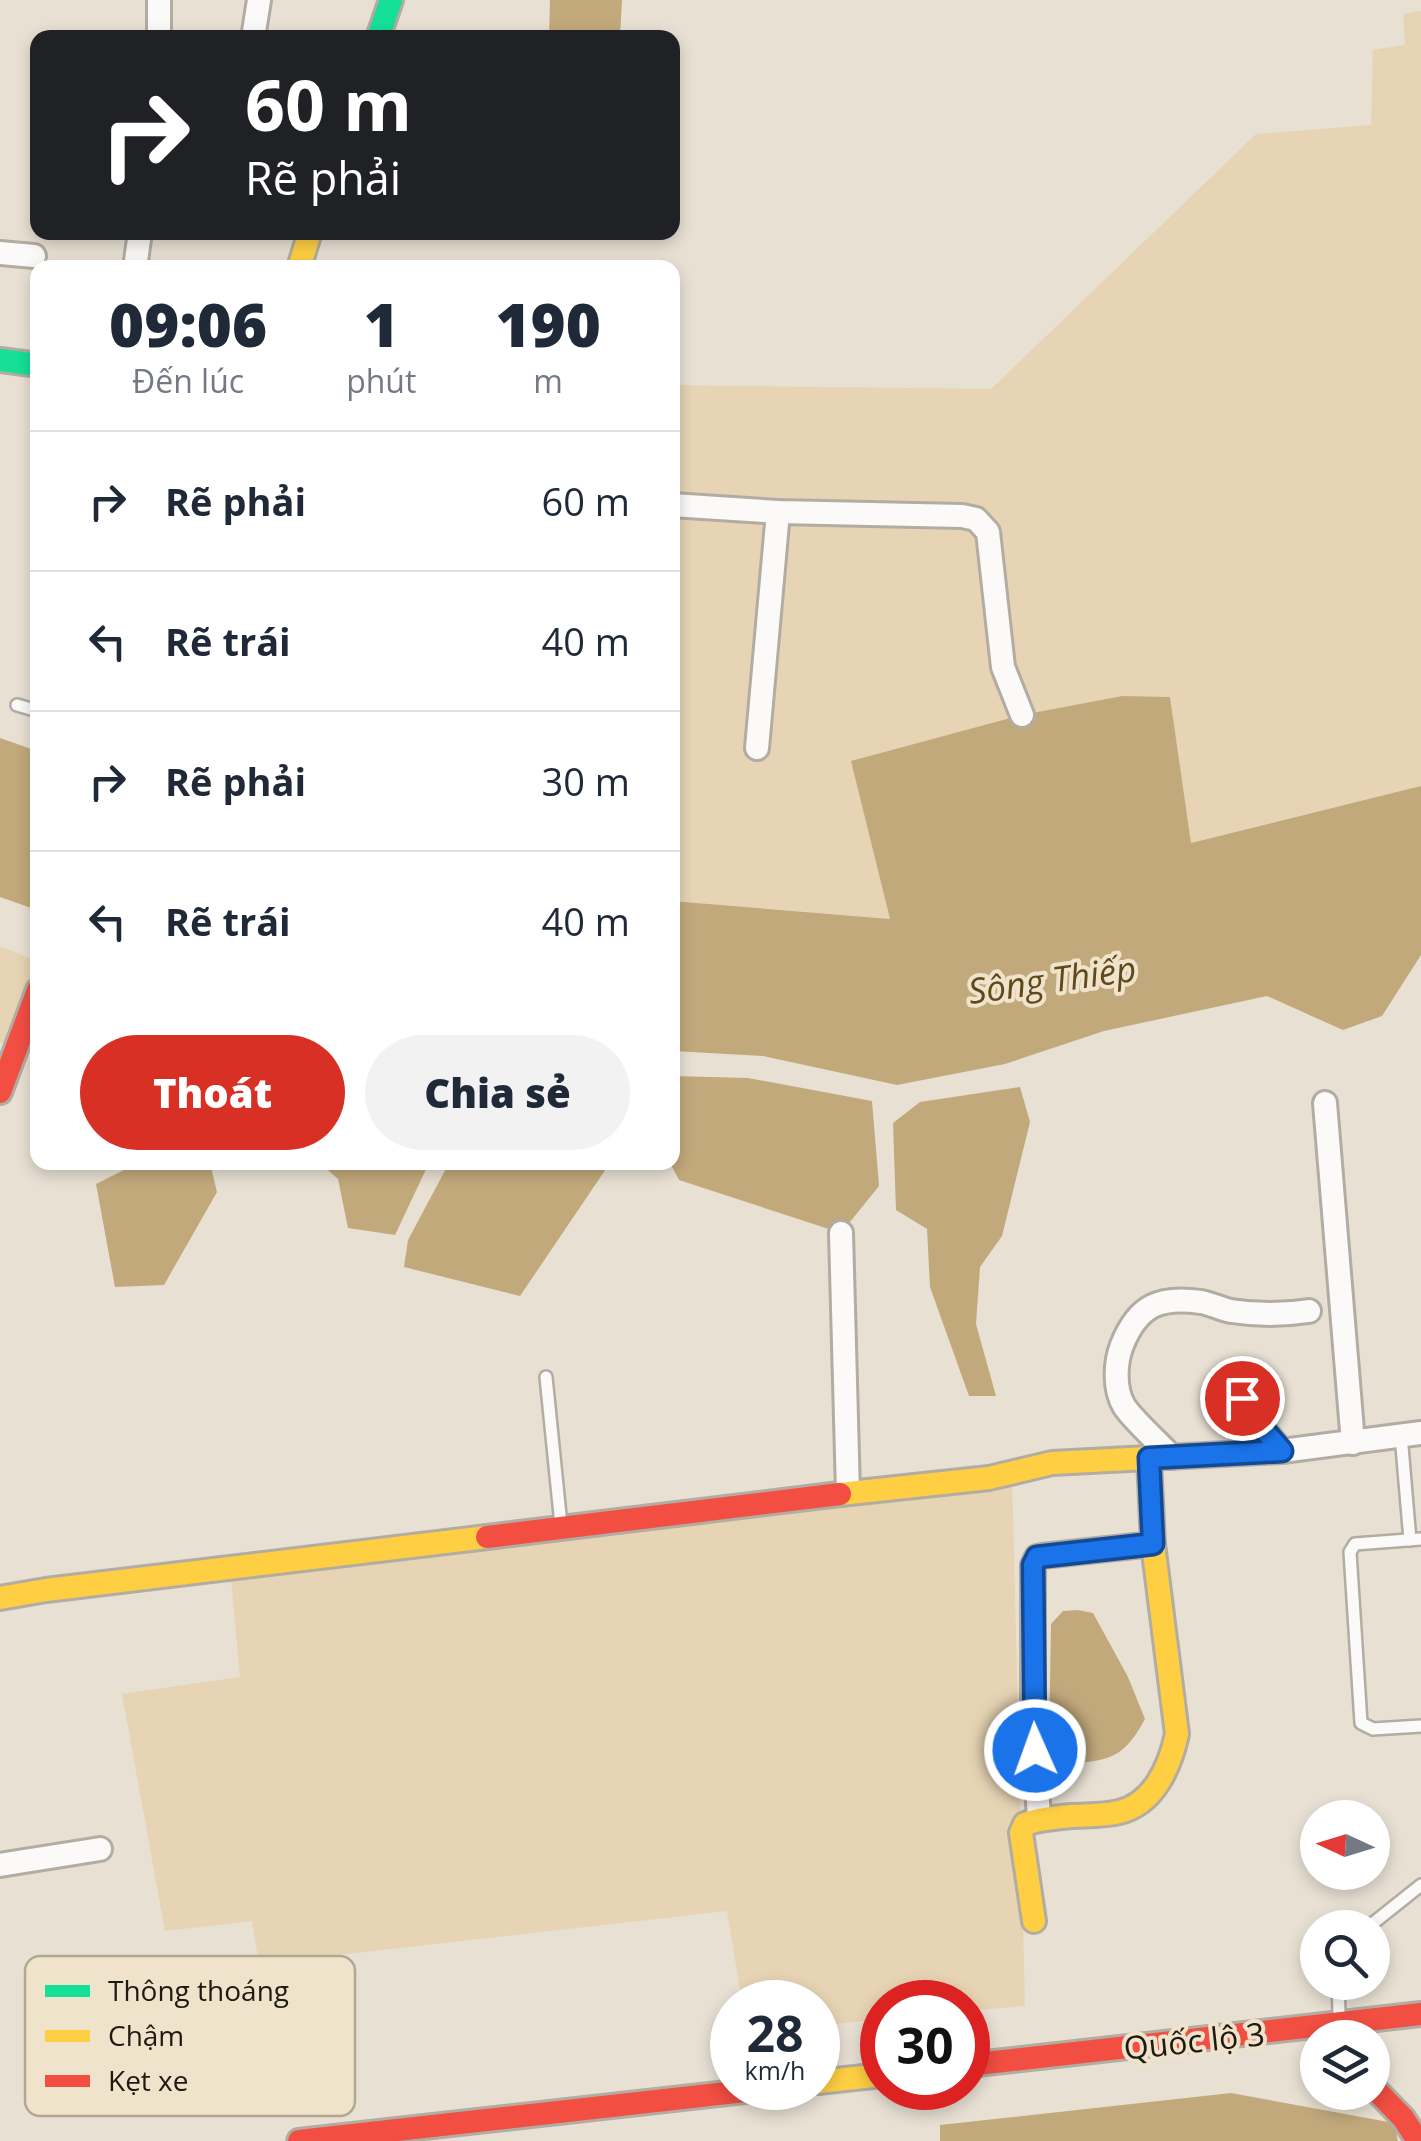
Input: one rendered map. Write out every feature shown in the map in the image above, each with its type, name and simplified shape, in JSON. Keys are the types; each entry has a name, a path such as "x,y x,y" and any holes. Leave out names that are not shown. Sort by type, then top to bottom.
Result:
{"main road":[{"path":"381,30 391,0"},
{"path":"0,360 30,364"},
{"path":"0,1092 30,1011"},
{"path":"0,1598 989,1478 1052,1463 1282,1451"},
{"path":"1034,1921 1021,1833 1025,1824 1039,1819 1122,1811 1142,1800 1174,1753 1177,1734 1153,1544 1161,1458"},
{"name":"Quốc lộ 3","path":"1372,2020 1421,2014"},
{"name":"Quốc lộ 3","path":"990,2063 1300,2028"},
{"path":"1286,2029 1300,2037"},
{"path":"299,2141 710,2095"},
{"path":"1390,2104 1418,2141"}],"street":[{"path":"159,0 159,30"},
{"path":"254,30 259,0"},
{"path":"0,253 34,256"},
{"path":"680,506 976,519 988,532 1003,667 1022,715"},
{"path":"757,748 778,512"},
{"path":"1325,1104 1352,1443"},
{"path":"841,1233 848,1493"},
{"path":"1161,1458 1124,1406 1116,1380 1120,1349 1138,1316 1152,1304 1169,1301 1204,1302 1252,1313 1309,1311"},
{"path":"1240,1374 1242,1398 1282,1451 1411,1434"},
{"path":"1039,1819 1033,1715 1033,1565 1042,1556 1153,1544"},
{"path":"0,1865 100,1848"}],"lane":[{"path":"16,705 30,709"},
{"path":"546,1377 561,1529"},
{"path":"1411,1434 1416,1540 1355,1544 1350,1552 1360,1724 1373,1729 1421,1726"},
{"path":"1389,1910 1421,1884"}],"shaded area":[{"path":"1421,11 1421,787 1191,843 1170,697 1122,696 1022,715 891,919 680,902 680,385 991,389 1256,134 1371,125 1373,50 1405,45 1403,14"},
{"path":"0,946 30,958 30,1010 17,1047 0,1043"},
{"path":"1012,1473 1025,2006 990,2009 990,1980 860,1980 860,2021 840,2024 840,1980 738,1980 727,1911 330,1956 258,1956 252,1921 165,1931 122,1694 240,1677 230,1568"}],"water":[{"path":"550,0 622,0 620,30 549,30"},
{"name":"Sông Thiếp","path":"1122,696 1170,697 1191,843 1421,786 1421,955 1382,1016 1343,1030 1267,996 1104,1031 1005,1064 897,1085 763,1056 680,1051 680,902 890,919 851,761 1022,715"},
{"path":"0,738 30,749 30,908 0,897"},
{"path":"680,1076 748,1078 872,1101 879,1186 841,1233 679,1180 674,1170 680,1170"},
{"path":"1020,1087 1030,1122 1002,1236 980,1267 976,1324 996,1396 969,1396 930,1287 927,1229 896,1210 893,1123 920,1102"},
{"path":"124,1170 212,1170 217,1192 164,1285 115,1287 96,1184"},
{"path":"328,1170 426,1170 395,1235 348,1228 338,1179"},
{"path":"445,1170 605,1170 520,1296 404,1267 408,1240"},
{"path":"1063,1611 1093,1613 1128,1677 1145,1719 1117,1753 1073,1763 1049,1743 1051,1624"},
{"path":"1231,2093 1300,2106 1300,2110 1323,2110 1394,2123 1398,2141 940,2141 940,2125"}],"traffic: fast":[{"path":"381,30 391,0"},
{"path":"0,360 30,364"}],"traffic: slow":[{"path":"301,260 308,240"},
{"path":"840,1494 989,1478 1052,1463 1282,1451"},
{"path":"1034,1921 1021,1833 1025,1824 1131,1808 1158,1782 1177,1734 1153,1544 1149,1458"},
{"path":"0,1598 487,1537"},
{"path":"840,2080 860,2077"}],"traffic: jam":[{"path":"0,1092 30,1011"},
{"path":"487,1537 840,1494"},
{"path":"990,2063 1421,2014"},
{"path":"299,2141 710,2095"},
{"path":"1390,2105 1418,2141"}],"route":[{"path":"1035,1750 1033,1565 1037,1557 1153,1544 1149,1458 1282,1451 1242,1398"}]}
